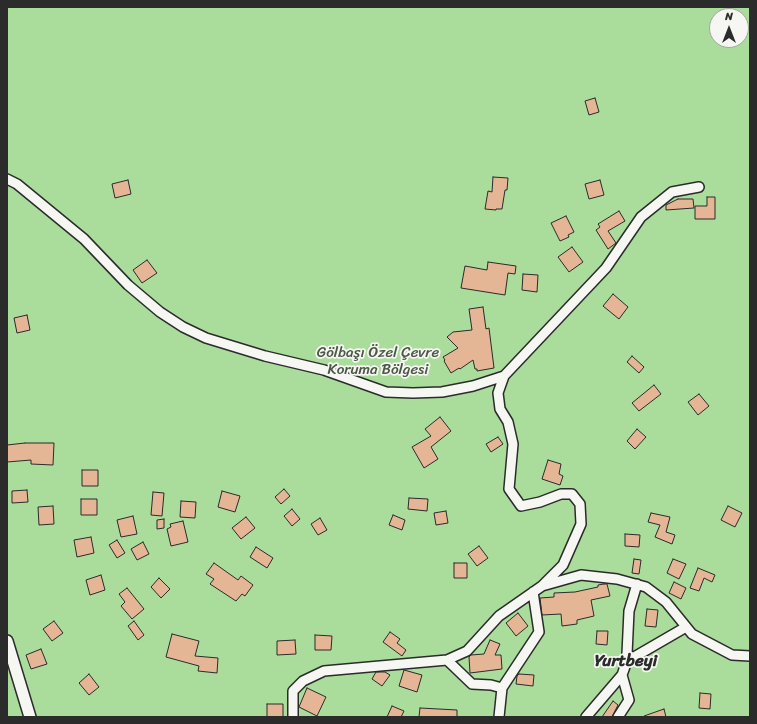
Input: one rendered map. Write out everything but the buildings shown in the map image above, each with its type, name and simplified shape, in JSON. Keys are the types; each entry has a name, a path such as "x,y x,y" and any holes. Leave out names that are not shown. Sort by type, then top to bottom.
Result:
{"street":[{"path":"7,179 18,184 84,239 128,285 160,312 183,327 206,338 265,356 324,370 386,392 442,392 473,386 504,376"},
{"path":"293,717 293,691 303,681 324,671 447,660 467,651 499,616 542,586 563,565 581,524 580,504 572,494 561,494 540,502 520,506 509,489 513,444 508,422 500,409 498,393 504,376 606,268 641,217 672,192 700,187"},
{"path":"542,586 581,575 617,578 646,587 666,602 692,634 732,655 750,656"},
{"path":"586,717 622,675 628,658 626,654 629,611 637,584"},
{"path":"500,717 502,688 539,632 533,592"},
{"path":"628,658 636,656 686,627"},
{"path":"7,641 30,717"},
{"path":"447,660 472,684 491,685 502,688"},
{"path":"618,717 629,700 622,675"}],"green space":[{"name":"Gölbaşı Özel Çevre Koruma Bölgesi","path":"7,7 750,7 750,717 7,717"}],"district":[{"name":"Yurtbeyi","path":"626,662"}]}
